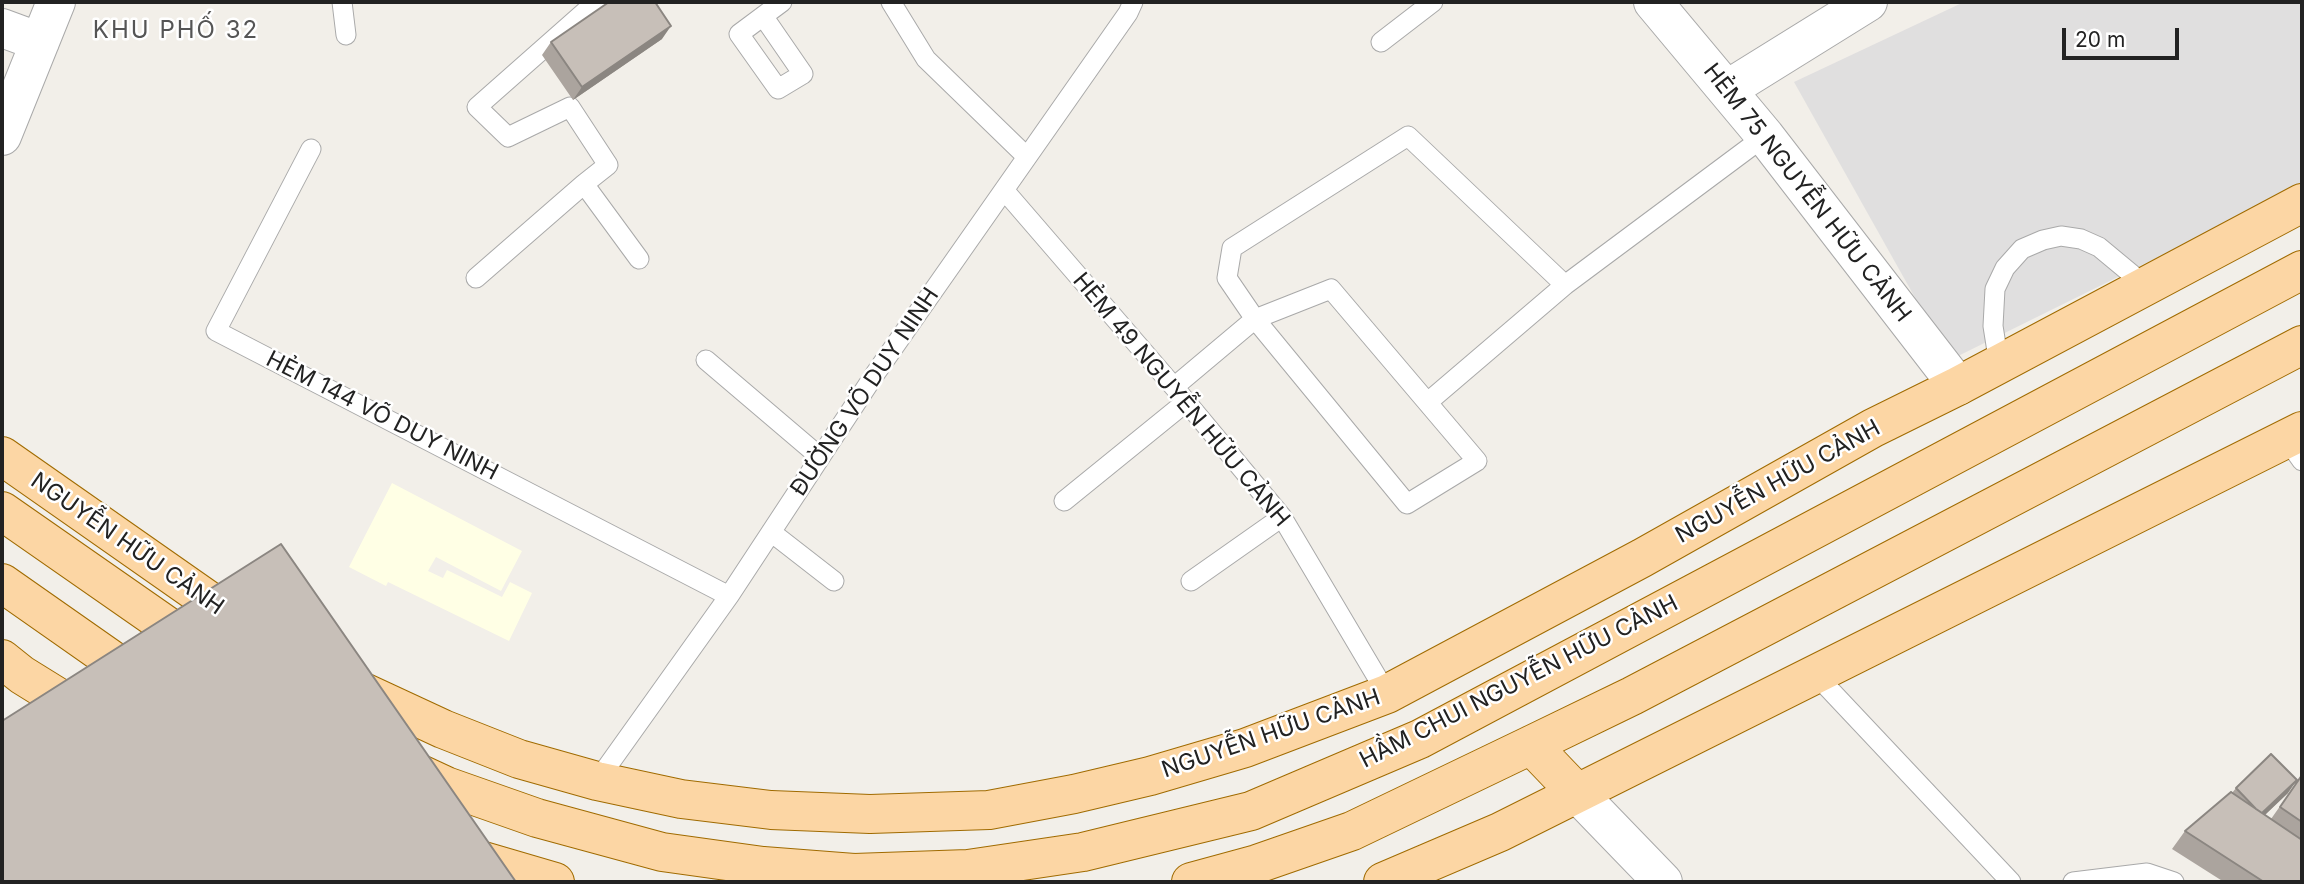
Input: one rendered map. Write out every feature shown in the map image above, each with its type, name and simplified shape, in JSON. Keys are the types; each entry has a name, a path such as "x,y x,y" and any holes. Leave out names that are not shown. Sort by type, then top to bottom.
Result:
{"main road":[{"name":"NGUYỄN HỮU CẢNH","path":"321,671 443,729 519,759 597,781 681,799 771,810 870,814 989,810 1074,794 1150,776 1245,748 1387,694 1642,558 1873,428 1958,386 2302,203"},
{"name":"HẦM CHUI NGUYỄN HỮU CẢNH","path":"373,753 446,786 537,818 662,852 764,866 854,873 968,869 1083,852 1251,811 1420,739 1748,562 2302,270"},
{"path":"1191,882 1257,864 1352,831 1531,745 1632,696 2302,345"},
{"path":"1383,882 1500,832 1815,674 2297,444"},
{"name":"NGUYỄN HỮU CẢNH","path":"8,455 230,617 276,644"},
{"path":"2,511 234,672"},
{"path":"2,583 177,705"},
{"path":"1486,641 1512,689"},
{"path":"2,659 22,675 127,740"},
{"path":"1531,745 1577,793"},
{"path":"429,843 555,882"}],"street":[{"path":"2,136 56,2"},
{"name":"HẺM 75 NGUYỄN HỮU CẢNH","path":"1653,2 1728,89 1958,386"},
{"path":"1728,89 1868,2"},
{"path":"2,28 40,41"},
{"path":"1577,793 1663,882"}],"lane":[{"path":"342,2 346,35"},
{"path":"476,278 608,165 570,107 508,137 477,107 596,2"},
{"path":"763,16 782,2"},
{"path":"891,2 926,59 1027,157"},
{"name":"ĐƯỜNG VÕ DUY NINH","path":"597,781 729,596 875,374 1128,13 1133,2"},
{"path":"1381,42 1433,2"},
{"path":"1064,500 1180,394 1255,319 1331,289 1477,461 1407,504 1255,319 1227,278 1232,248 1408,136 1565,285"},
{"path":"1428,402 1565,285 1765,136"},
{"name":"HẺM 144 VÕ DUY NINH","path":"311,149 216,331 729,596"},
{"path":"584,184 639,259"},
{"name":"HẺM 49 NGUYỄN HỮU CẢNH","path":"1004,190 1282,517 1387,694"},
{"path":"1999,364 1993,326 1995,289 2005,268 2022,249 2061,236 2081,239 2099,247 2146,286"},
{"path":"706,360 820,457"},
{"path":"1191,581 1282,517"},
{"path":"771,532 834,581"},
{"path":"1815,674 2011,882"},
{"path":"2073,882 2147,873 2174,882"}],"shaded area":[{"path":"1964,2 2302,2 2302,186 1950,360 1794,82"},
{"path":"392,483 522,551 501,591 436,557 428,571 443,578 447,570 502,597 510,582 532,593 509,641 388,582 386,586 349,567"}],"building":[{"path":"609,2 655,2 671,26 582,87 551,42"},
{"path":"281,544 516,882 2,882 2,721"},
{"path":"2271,754 2297,780 2262,813 2236,788"},
{"path":"2302,775 2302,822 2280,807"},
{"path":"2231,792 2302,840 2302,882 2264,882 2185,831"}],"district":[{"name":"KHU PHỐ 32","path":"176,31"}]}
